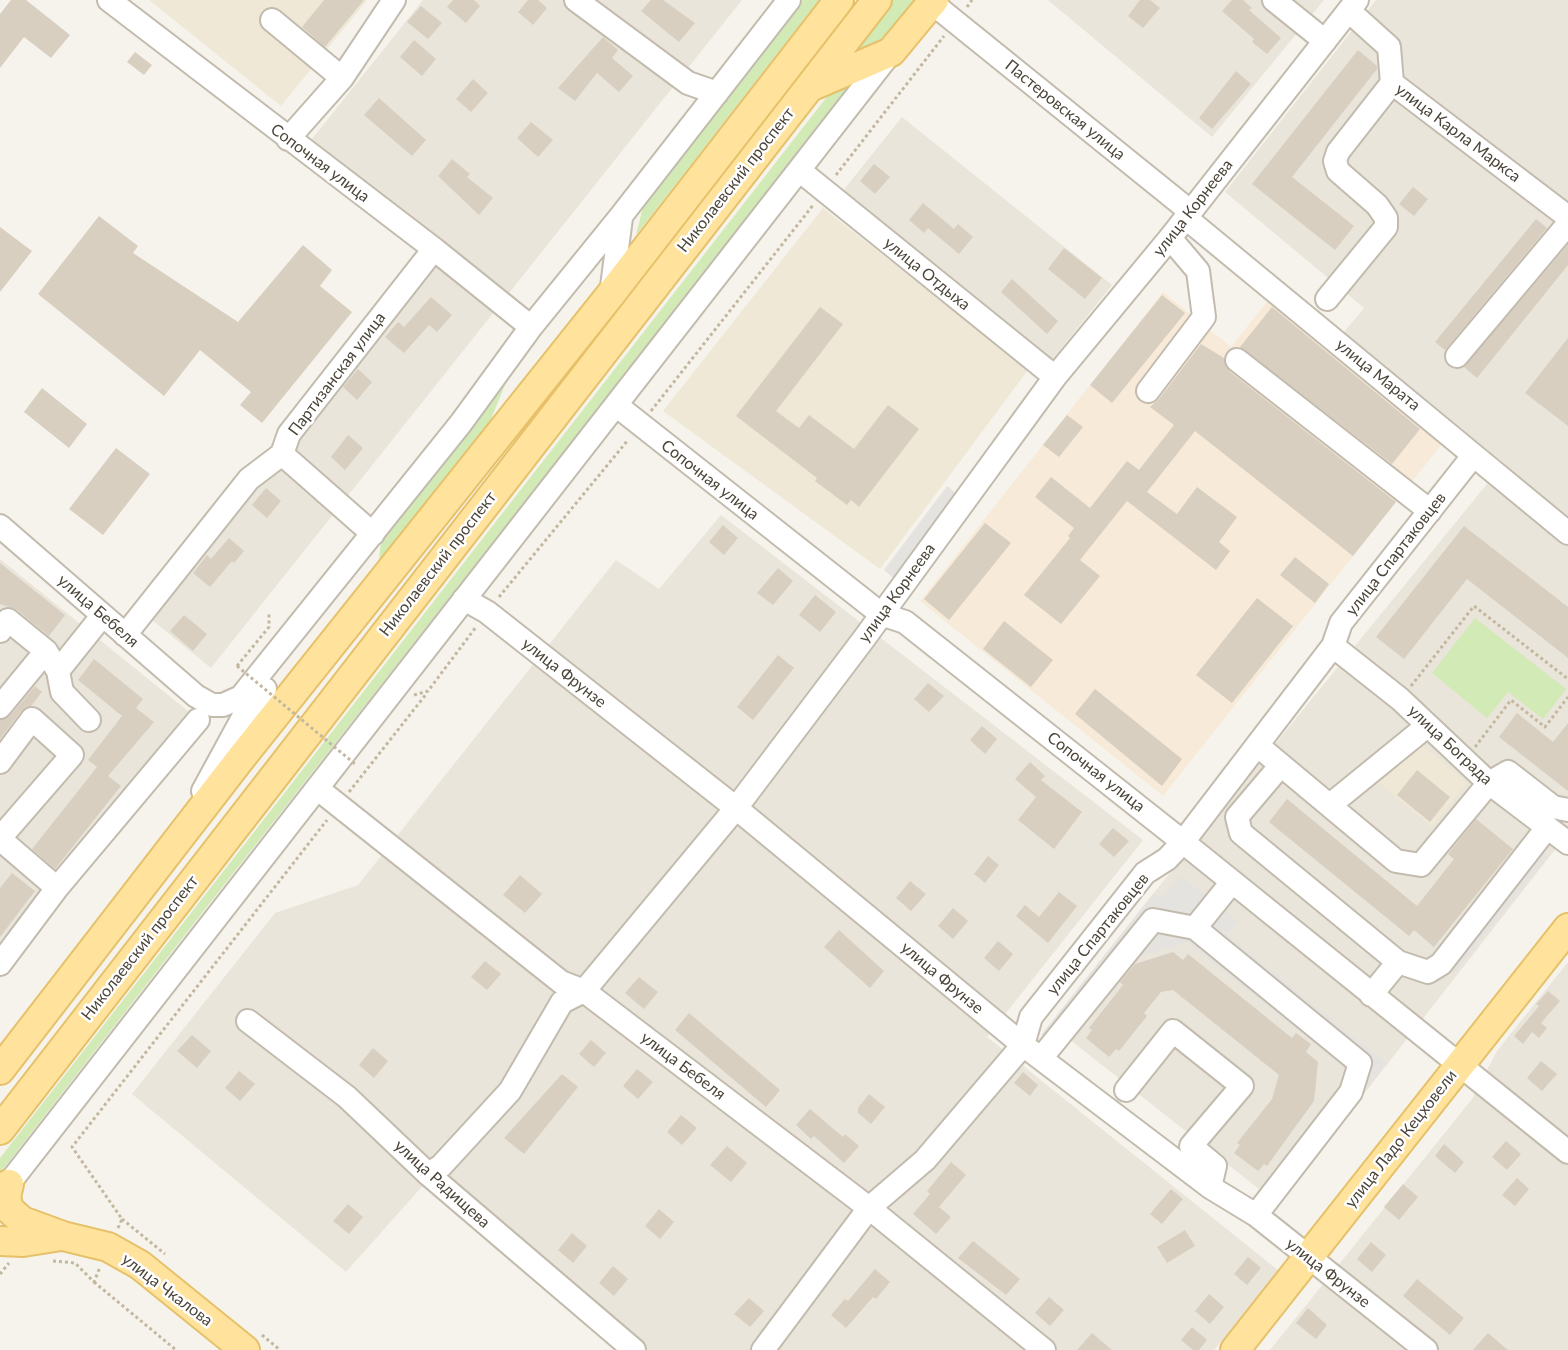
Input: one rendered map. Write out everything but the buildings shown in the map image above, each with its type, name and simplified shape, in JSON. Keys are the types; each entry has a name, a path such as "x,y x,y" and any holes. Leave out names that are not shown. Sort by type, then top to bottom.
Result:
{"main road":[{"name":"Николаевский проспект","path":"0,1070 242,758 610,294 839,0"},
{"name":"Николаевский проспект","path":"0,1130 808,87 878,0"},
{"path":"808,87 891,52 933,1"},
{"name":"улица Ладо Кецховели","path":"1235,1350 1568,928"},
{"name":"улица Чкалова","path":"5,1190 9,1209 22,1221 63,1236 108,1247 140,1265 245,1350"},
{"path":"7,1248 23,1242 63,1236"}],"street":[{"name":"Сопочная улица","path":"110,0 434,249 531,327"},
{"path":"288,139 342,78 394,0"},
{"path":"576,0 688,83 717,93"},
{"path":"169,854 246,712 349,585 374,534 461,423 531,327 621,216 789,0"},
{"path":"1274,0 1325,41"},
{"name":"Пастеровская улица","path":"933,1 1188,215"},
{"name":"улица Корнеева","path":"428,1174 441,1166 510,1091 562,1002 584,991 736,808 1055,377 1170,238 1353,5"},
{"name":"улица Карла Маркса","path":"1353,5 1389,48 1392,83 1568,217"},
{"path":"272,20 342,78"},
{"path":"5,1190 891,52"},
{"path":"1327,299 1386,227 1386,218 1377,205 1338,171 1335,161 1338,152 1392,83"},
{"name":"улица Отдыха","path":"799,170 1055,377"},
{"name":"улица Марата","path":"1188,215 1449,433 1473,456 1568,533"},
{"path":"610,294 621,216"},
{"path":"1457,356 1568,224"},
{"path":"1148,391 1204,317 1198,272 1170,238"},
{"name":"Партизанская улица","path":"125,635 249,479 282,454 289,434 434,249"},
{"path":"1237,360 1430,511"},
{"name":"Сопочная улица","path":"616,405 881,614 905,622 1568,1152"},
{"path":"282,454 374,534"},
{"name":"улица Спартаковцев","path":"763,1350 869,1208 925,1160 1033,1051 1030,1017 1145,873 1167,859 1183,842 1333,646 1341,623 1473,456"},
{"name":"улица Бебеля","path":"0,526 196,696 212,705 223,705 241,697 374,534"},
{"name":"улица Фрунзе","path":"464,599 487,612 736,808 1033,1051 1210,1187 1256,1215 1426,1350"},
{"path":"58,671 102,616"},
{"path":"0,631 8,620 46,651 58,671 62,692 89,720"},
{"name":"улица Бограда","path":"1333,646 1400,699 1489,783 1546,829 1568,843"},
{"path":"0,707 46,651"},
{"path":"0,762 32,719 72,755 0,839 57,888"},
{"path":"0,964 57,888 198,720"},
{"path":"1330,805 1427,726"},
{"path":"1257,745 1396,861 1421,865 1489,783 1508,772 1553,807 1568,810"},
{"path":"1281,765 1237,817 1241,833 1398,962 1428,972 1440,964 1546,829"},
{"name":"улица Бебеля","path":"318,789 561,982 584,991 869,1208 1044,1350"},
{"path":"1195,928 1232,882"},
{"path":"1033,1051 1153,920 1195,928 1359,1063 1351,1092 1256,1215"},
{"path":"1371,995 1398,962"},
{"name":"улица Радищева","path":"248,1021 347,1097 428,1174 634,1350"},
{"path":"1126,1090 1173,1031 1242,1086 1191,1146 1215,1166 1210,1187"}],"path":[{"path":"830,184 945,35"},
{"path":"648,415 818,199"},
{"path":"494,603 632,435"},
{"path":"1400,699 1474,606 1568,679"},
{"path":"269,613 269,627 237,666 355,764"},
{"path":"348,794 479,623"},
{"path":"412,696 428,691"},
{"path":"1465,759 1511,700 1545,727 1568,697"},
{"path":"94,1282 122,1219 72,1147 330,817"},
{"path":"0,1274 7,1248"},
{"path":"45,1259 75,1263 94,1282 176,1350"}],"shaded area":[{"path":"149,0 367,0 281,106"},
{"path":"423,0 742,0 211,668 152,620 449,251 312,139"},
{"path":"1048,0 1324,0 1212,137"},
{"path":"1376,0 1568,0 1568,833 1278,1204 1050,1024 1504,463 1344,332 1364,308 1225,192"},
{"path":"902,117 1112,285 1052,360 842,192"},
{"path":"823,208 1028,370 880,569 663,411"},
{"path":"1163,292 1231,347 1269,299 1445,440 1163,796 920,601"},
{"path":"947,486 956,493 893,578 884,570"},
{"path":"721,515 1143,840 987,1037 1279,1271 1214,1350 646,1350 434,1173 346,1272 132,1094 275,913 358,885 616,560 659,589"},
{"path":"0,559 189,712 0,941"},
{"path":"1420,743 1467,783 1432,827 1379,783"},
{"path":"1539,848 1548,856 1454,973 1445,966"},
{"path":"1181,876 1238,921 1227,935 1386,1063 1368,1087 1188,942 1135,957 1061,1051 1041,1035 1153,894 1164,896"},
{"path":"1568,962 1568,1350 1270,1350 1472,1099 1497,1051"}],"green space":[{"path":"803,0 819,0 636,235 644,203"},
{"path":"890,0 915,0 887,36 863,54 842,60"},
{"path":"854,82 0,1173 0,1158 833,89"},
{"path":"505,385 491,419 379,560 381,541"},
{"path":"1475,618 1566,689 1543,719 1508,692 1487,718 1432,673"}]}
